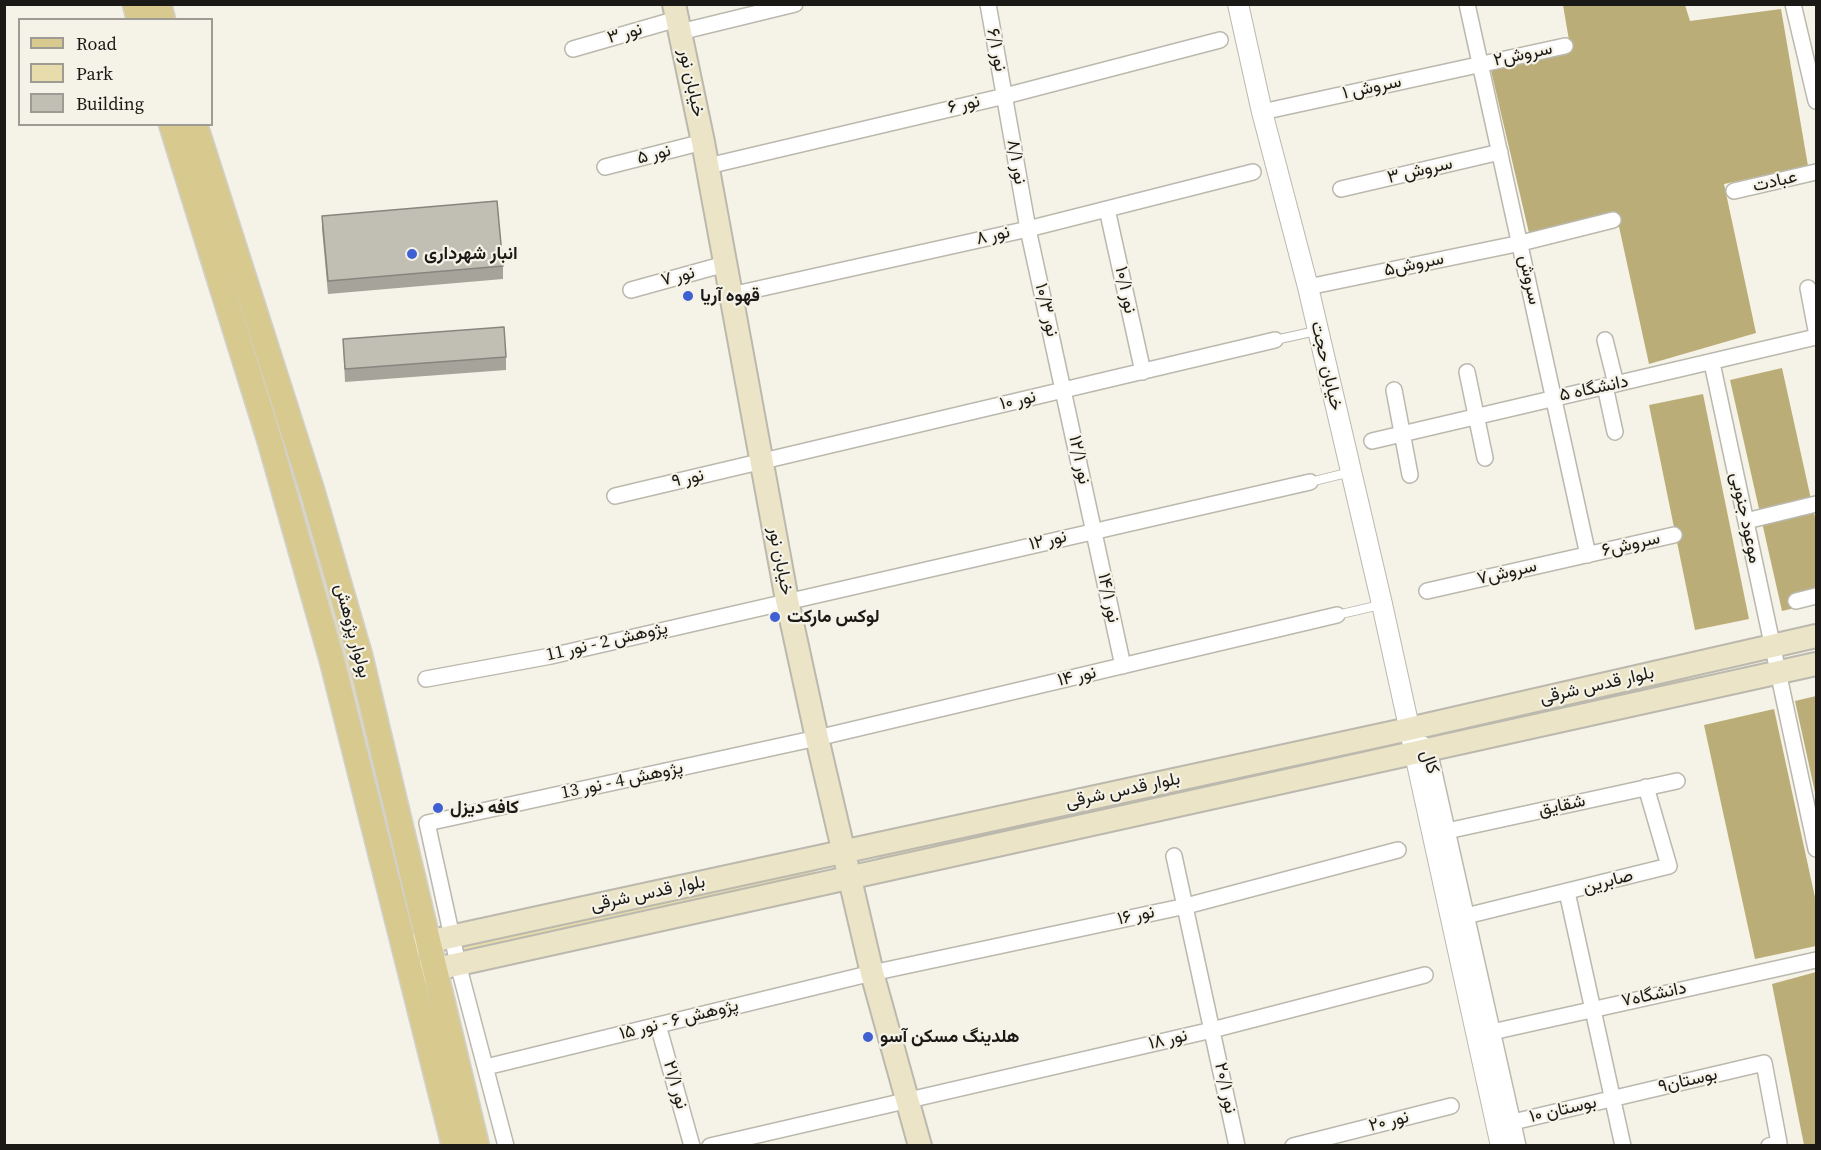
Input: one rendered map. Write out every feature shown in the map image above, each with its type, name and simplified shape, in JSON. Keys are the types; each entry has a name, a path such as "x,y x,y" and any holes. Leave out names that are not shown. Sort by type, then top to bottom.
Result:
{"main road":[{"name":"خیابان نور","path":"677,18 708,166 787,600 872,973 920,1146"},
{"name":"بولوار پژوهش","path":"172,126 270,442 332,661 454,1146"},
{"name":"بولوار پژوهش","path":"196,126 312,490 345,603 428,941 447,967 477,1146"},
{"name":"بلوار قدس شرقی","path":"404,947 1409,729 1816,636"},
{"name":"بلوار قدس شرقی","path":"410,975 1816,664"}],"street":[{"name":"نور ۳","path":"573,49 677,18 795,4"},
{"name":"نور ۶/۱","path":"987,4 1005,96"},
{"name":"خیابان حجت","path":"1238,4 1232,38 1262,112 1308,287 1409,729"},
{"name":"سروش","path":"1467,4 1588,555"},
{"path":"1793,4 1816,101"},
{"name":"نور ۶","path":"708,166 1005,96 1232,38"},
{"name":"سروش۲","path":"1481,64 1565,46"},
{"name":"سروش ۱","path":"1262,112 1481,64"},
{"name":"نور ۸/۱","path":"1005,96 1028,229"},
{"name":"نور ۵","path":"605,167 703,142"},
{"name":"سروش ۳","path":"1341,189 1500,152"},
{"name":"نور ۸","path":"731,295 1028,229 1253,171"},
{"name":"عبادت","path":"1734,191 1816,172"},
{"name":"نور ۱۰/۱","path":"1107,209 1143,372"},
{"name":"سروش۵","path":"1308,287 1521,243 1613,220"},
{"name":"نور ۱۰/۳","path":"1028,229 1064,391"},
{"name":"نور ۷","path":"631,290 725,264"},
{"path":"1808,288 1816,330"},
{"name":"دانشگاه ۵","path":"1372,441 1816,338"},
{"name":"نور ۱۰","path":"761,462 1275,340"},
{"path":"1605,340 1615,432"},
{"name":"موعود جنوبی","path":"1712,363 1816,849"},
{"path":"1467,372 1485,458"},
{"path":"1394,390 1410,475"},
{"name":"نور ۱۲/۱","path":"1064,391 1094,530"},
{"name":"نور ۹","path":"615,496 761,462"},
{"name":"نور ۱۲","path":"787,600 1310,482"},
{"path":"1746,521 1816,504"},
{"name":"نور ۱۴/۱","path":"1094,530 1123,666"},
{"name":"سروش۶","path":"1588,555 1674,535"},
{"name":"سروش۷","path":"1427,591 1588,555"},
{"path":"1796,601 1816,596"},
{"name":"پژوهش 2 - نور 11","path":"426,679 551,656 787,600"},
{"name":"نور ۱۴","path":"817,738 1337,615"},
{"name":"کال","path":"1409,729 1422,752 1447,831 1518,1146"},
{"name":"پژوهش 4 - نور 13","path":"452,936 428,823 817,738"},
{"name":"کال","path":"1422,752 1501,1146"},
{"name":"شقایق","path":"1447,831 1677,781"},
{"name":"صابرین","path":"1466,916 1669,866 1646,788"},
{"name":"نور ۱۶","path":"872,973 1186,906 1398,850"},
{"name":"نور ۲۰/۱","path":"1174,856 1237,1146"},
{"path":"1567,892 1623,1146"},
{"path":"452,936 447,967 486,1067 506,1146"},
{"name":"دانشگاه۷","path":"1492,1032 1591,1008 1816,960"},
{"name":"پژوهش ۶ - نور ۱۵","path":"486,1067 872,973"},
{"name":"نور ۱۸","path":"710,1146 1212,1030 1425,975"},
{"name":"نور ۲۱/۱","path":"658,1025 692,1146"},
{"name":"بوستان۹","path":"1612,1099 1764,1063 1779,1143 1769,1146"},
{"name":"بوستان ۱۰","path":"1513,1122 1612,1099"},
{"name":"نور ۲۰","path":"1293,1146 1451,1106"}],"lane":[{"path":"1253,171 1276,165"},
{"path":"1275,340 1318,331"},
{"path":"1310,482 1350,472"},
{"path":"1337,615 1382,604"}],"green space":[{"path":"180,126 186,126 338,611 415,934 302,508"},
{"path":"1751,660 1692,675 1682,685 1442,737 1439,734 1439,731"},
{"path":"1392,740 1394,747 880,860 878,857 882,853"},
{"path":"816,869 816,877 461,955 459,945"}],"shaded area":[{"path":"1563,5 1685,5 1690,21 1781,9 1808,166 1724,184 1756,333 1649,364 1616,213 1529,233 1489,62 1571,52"},
{"path":"1782,368 1816,522 1816,603 1782,611 1730,380"},
{"path":"1703,394 1749,619 1695,630 1649,405"},
{"path":"1816,696 1816,797 1795,701"},
{"path":"1774,709 1816,902 1816,946 1755,959 1704,725"},
{"path":"1816,972 1816,1145 1804,1145 1772,984"}],"building":[{"name":"انبار شهرداری","path":"497,201 503,266 328,281 322,216"},
{"path":"504,327 506,357 345,369 343,339"}],"place":[{"name":"انبار شهرداری","path":"412,254"},
{"name":"قهوه آریا","path":"688,296"},
{"name":"لوکس مارکت","path":"775,617"},
{"name":"کافه دیزل","path":"438,808"},
{"name":"هلدینگ مسکن آسو","path":"868,1037"}]}
